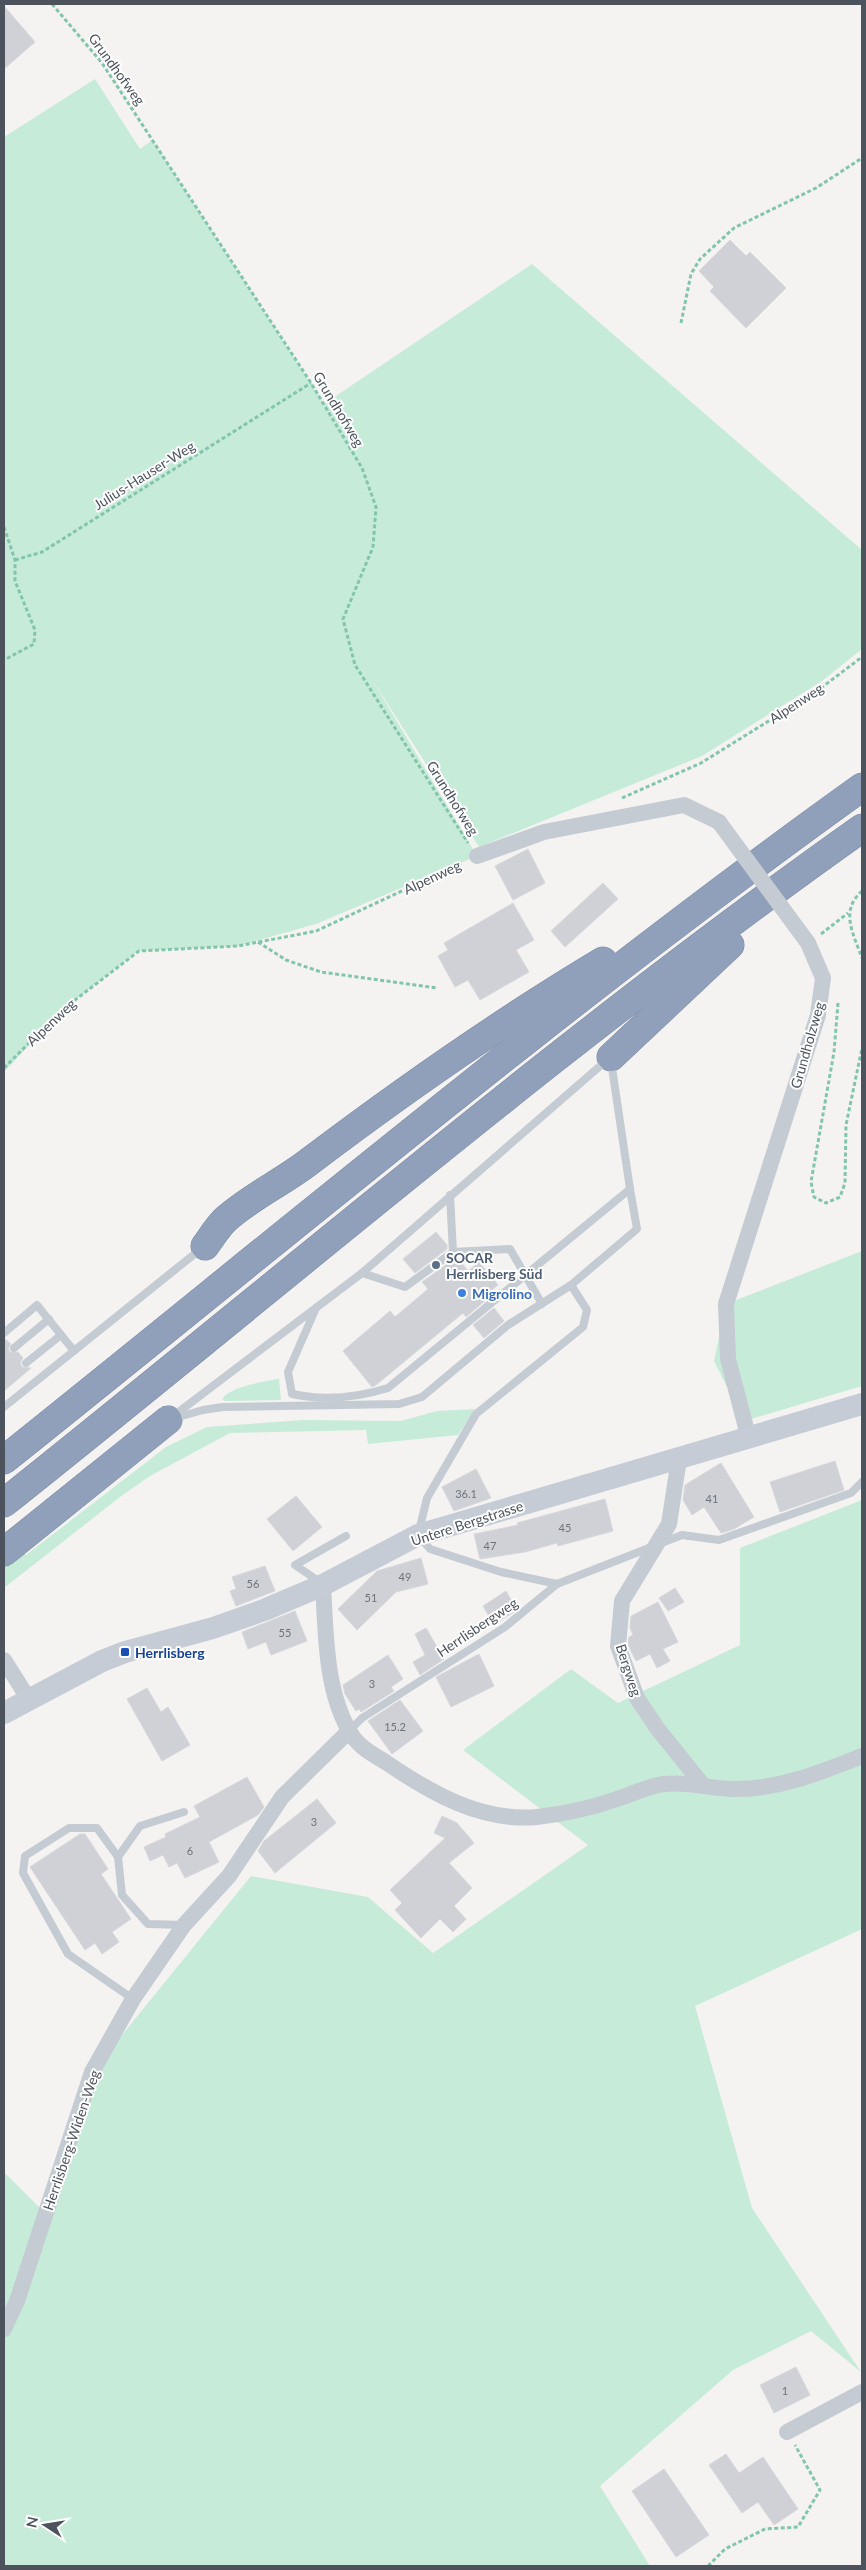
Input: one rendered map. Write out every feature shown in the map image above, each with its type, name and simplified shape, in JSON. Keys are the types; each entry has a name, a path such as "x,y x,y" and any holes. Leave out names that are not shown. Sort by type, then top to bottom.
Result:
{"highway":[{"path":"4,1460 450,1099 726,886 862,787"},
{"path":"611,1057 855,833"},
{"path":"4,1503 488,1112 727,927 855,833"},
{"path":"205,1246 224,1220 258,1194 286,1179 454,1057 532,1004 726,886"},
{"path":"4,1552 168,1420"}],"main road":[{"name":"Untere Bergstrasse","path":"4,1713 28,1698 125,1652 212,1628 323,1585 418,1536 862,1404"}],"street":[{"name":"Alpenweg","path":"477,856 544,832 684,806 719,822 808,943"},
{"path":"808,943 823,978"},
{"name":"Grundholzweg","path":"749,1439 728,1359 726,1304 818,1015 823,978"},
{"name":"Bergweg","path":"679,1459 669,1524 622,1601 618,1646 637,1698 657,1728 702,1784"},
{"path":"323,1585 332,1684 349,1731 358,1744 412,1780 457,1803 500,1816 535,1817 585,1809 663,1784 702,1784 737,1789 768,1787 794,1782 862,1756"},
{"path":"4,1660 28,1698"},
{"name":"Herrlisberg-Widen-Weg","path":"4,2329 17,2301 92,2072 133,1999 184,1925 229,1876 282,1797 349,1731"},
{"path":"788,2432 862,2392"}],"lane":[{"path":"168,1420 195,1412 223,1407 399,1404 422,1397 508,1325 571,1285 637,1229 611,1057"},
{"path":"168,1420 362,1273 611,1057"},
{"path":"316,1308 288,1372 292,1394 314,1399 360,1397 388,1388 468,1324 630,1188"},
{"path":"450,1195 453,1252"},
{"path":"4,1407 205,1246"},
{"path":"362,1273 406,1287 453,1252 510,1249 542,1304"},
{"path":"556,1584 502,1572 430,1549 418,1536 427,1498 476,1414 583,1327 587,1310 571,1285"},
{"path":"4,1333 37,1305 74,1351"},
{"path":"14,1348 49,1320"},
{"path":"26,1363 61,1335"},
{"name":"Herrlisbergweg","path":"349,1731 362,1718 505,1627 556,1584 682,1535 719,1540 851,1493 862,1482"},
{"path":"323,1585 295,1566 346,1536"},
{"path":"118,1857 140,1826 184,1812"},
{"path":"133,1999 68,1954 23,1873 25,1856 69,1828 97,1828 118,1857 122,1895 148,1924 184,1925"}],"path":[{"name":"Grundhofweg","path":"52,4 102,63 311,383 362,468 376,507 372,547 343,618 355,665 477,856"},
{"path":"681,323 691,274 707,253 734,228 816,188 862,158"},
{"name":"Julius-Hauser-Weg","path":"14,560 42,552 311,383"},
{"path":"4,527 14,560 15,581 35,630 34,644 4,660"},
{"name":"Alpenweg","path":"614,801 701,763 817,691 862,657"},
{"name":"Alpenweg","path":"4,1068 62,1010 138,951 238,946 316,931 477,856"},
{"path":"808,943 848,913 855,897 862,891"},
{"path":"848,913 850,929 862,958"},
{"path":"258,942 286,960 321,972 437,988"},
{"path":"823,978 832,983 840,1006 834,1052 810,1182 814,1197 826,1203 840,1197 845,1183 846,1125 862,1048"},
{"path":"708,2566 724,2549 764,2529 798,2527 820,2490 788,2432"}],"green space":[{"path":"95,79 140,149 152,140 324,404 532,264 862,550 862,649 822,681 702,756 479,847 373,681 477,856 316,924 238,946 138,951 62,1010 4,1072 4,137"},
{"path":"862,1251 862,1386 744,1421 714,1361 726,1304"},
{"path":"279,1379 281,1400 225,1401 222,1399 239,1388"},
{"path":"475,1409 458,1435 368,1444 366,1430 230,1433 150,1476 120,1497 4,1588 4,1562 20,1549 26,1555 166,1447 207,1427 303,1420 401,1421 437,1411"},
{"path":"862,1500 862,1929 695,2006 752,2208 861,2372 811,2331 733,2370 600,2486 650,2566 4,2566 4,2172 45,2213 92,2072 251,1876 368,1897 433,1953 588,1845 463,1750 571,1669 618,1703 740,1645 740,1548"}],"building":[{"path":"4,6 35,42 4,69"},
{"path":"730,240 746,256 750,252 786,288 746,328 710,291 714,287 699,271"},
{"path":"528,849 545,883 513,900 495,866"},
{"path":"603,883 618,899 565,947 551,931"},
{"path":"513,903 534,940 516,950 529,972 480,1000 468,980 455,987 438,956 448,950 444,943"},
{"path":"436,1232 447,1245 447,1249 415,1273 403,1259"},
{"path":"457,1257 468,1271 479,1262 498,1285 484,1296 486,1300 466,1317 463,1313 372,1387 343,1351 390,1311 395,1317 428,1289 422,1282"},
{"path":"494,1308 504,1321 484,1338 473,1325"},
{"path":"4,1338 11,1344 8,1348 10,1352 18,1352 23,1358 20,1363 22,1367 31,1368 4,1391"},
{"path":"835,1461 844,1490 780,1512 770,1482"},
{"path":"721,1463 754,1517 734,1529 721,1533 704,1507 692,1515 683,1500 685,1485"},
{"path":"476,1469 491,1498 454,1511 442,1487"},
{"path":"296,1496 322,1527 293,1551 267,1519"},
{"path":"605,1499 613,1531 558,1546 557,1543 525,1552 480,1559 474,1534 518,1525 517,1523"},
{"path":"421,1558 428,1584 396,1592 357,1630 338,1609 377,1571"},
{"path":"265,1566 275,1591 236,1606 230,1591 236,1589 232,1577"},
{"path":"675,1588 684,1602 668,1611 659,1598"},
{"path":"506,1591 517,1610 494,1625 483,1606"},
{"path":"658,1602 678,1642 663,1649 670,1661 657,1668 650,1654 636,1661 628,1645 629,1637 633,1635 630,1628 631,1616"},
{"path":"295,1611 307,1641 271,1655 266,1642 248,1649 242,1632"},
{"path":"426,1628 444,1659 420,1675 413,1662 425,1655 415,1634"},
{"path":"479,1654 494,1686 451,1707 436,1677"},
{"path":"388,1655 403,1679 391,1687 394,1691 361,1712 359,1709 356,1711 345,1694 343,1685"},
{"path":"147,1688 161,1712 168,1707 190,1745 162,1761 127,1699"},
{"path":"400,1700 423,1731 392,1754 368,1721"},
{"path":"247,1777 264,1807 258,1815 209,1842 219,1862 185,1878 177,1863 169,1867 163,1855 150,1861 144,1847 166,1837 165,1834 200,1817 194,1806"},
{"path":"317,1799 336,1823 275,1873 258,1851 264,1841"},
{"path":"442,1816 457,1823 474,1843 449,1863 472,1888 454,1906 466,1919 453,1932 440,1919 421,1938 395,1910 402,1903 390,1890 445,1838 434,1833"},
{"path":"80,1834 85,1834 108,1869 101,1874 131,1919 112,1932 119,1942 102,1954 95,1943 85,1950 30,1867"},
{"path":"796,2367 810,2395 774,2413 760,2385"},
{"path":"726,2454 739,2473 763,2457 798,2509 774,2525 758,2502 742,2513 709,2465"},
{"path":"664,2469 709,2535 676,2557 632,2491"}],"place":[{"name":"SOCAR Herrlisberg Süd","path":"436,1265"},
{"name":"Migrolino","path":"462,1293"},
{"name":"Herrlisberg","path":"125,1652"}]}
